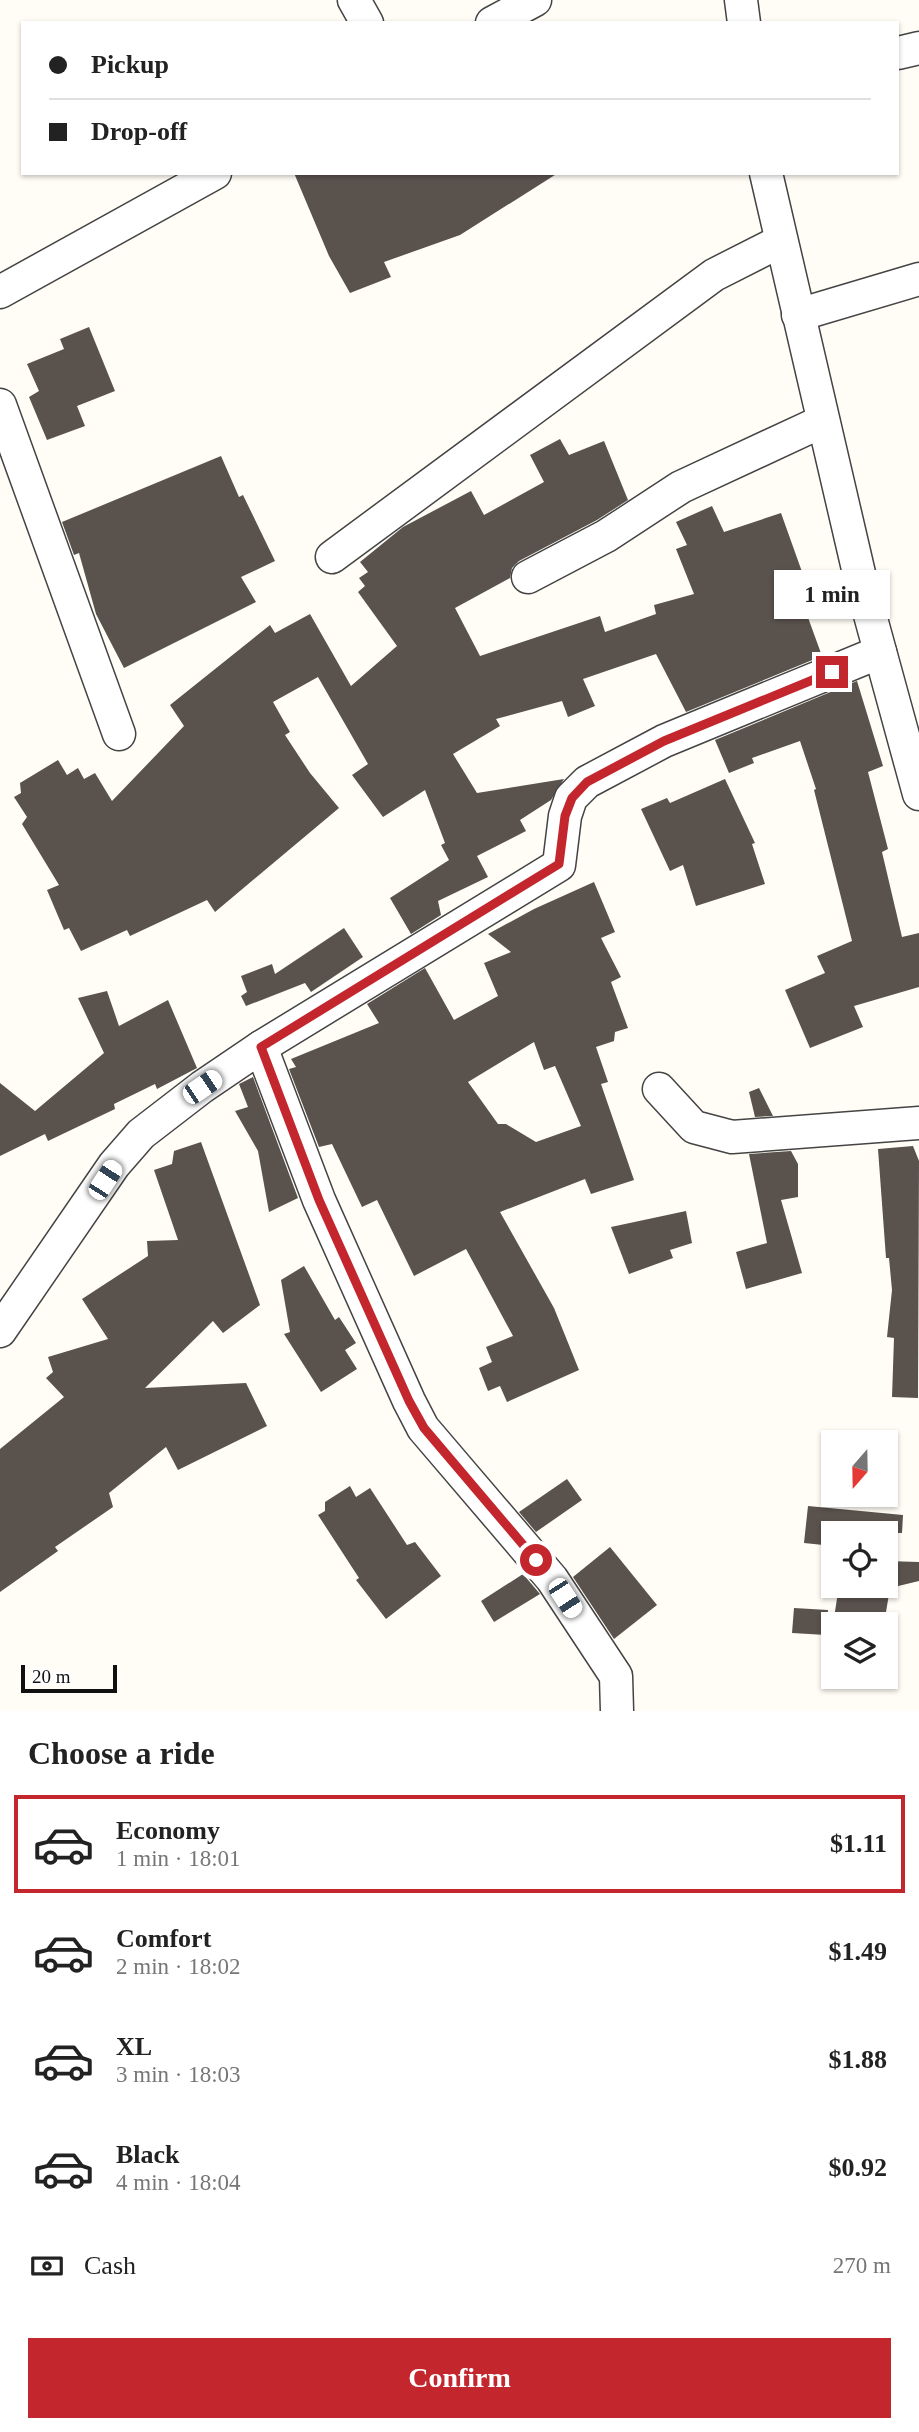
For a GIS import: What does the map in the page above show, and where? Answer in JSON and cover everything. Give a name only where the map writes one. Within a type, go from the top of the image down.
[{"type":"street","points":[[354,0],[366,21]]},
{"type":"street","points":[[496,21],[535,0]]},
{"type":"street","points":[[741,0],[744,21]]},
{"type":"street","points":[[899,52],[919,48]]},
{"type":"street","points":[[0,292],[211,175]]},
{"type":"street","points":[[766,175],[823,421],[880,652],[919,794]]},
{"type":"street","points":[[332,556],[714,275],[781,241]]},
{"type":"street","points":[[798,315],[919,279]]},
{"type":"street","points":[[0,405],[119,734]]},
{"type":"street","points":[[528,577],[606,537],[681,487],[823,421]]},
{"type":"street","points":[[0,1331],[114,1166],[141,1135],[202,1087],[261,1047],[559,864],[565,816],[572,798],[587,782],[664,741],[880,652]]},
{"type":"street","points":[[261,1047],[319,1200],[409,1401],[424,1428],[552,1579],[616,1676],[617,1711]]},
{"type":"street","points":[[659,1089],[694,1127],[732,1137],[919,1123]]},
{"type":"building","points":[[295,175],[555,175],[460,235],[384,262],[391,277],[350,293],[329,256]]},
{"type":"building","points":[[89,327],[115,391],[77,406],[85,426],[47,440],[29,397],[39,391],[27,364],[64,349],[60,339]]},
{"type":"building","points":[[560,439],[569,455],[604,441],[628,500],[597,520],[519,561],[512,568],[510,578],[455,608],[480,656],[600,616],[605,632],[656,614],[654,605],[694,594],[676,549],[687,545],[676,522],[712,506],[724,532],[781,513],[811,597],[802,601],[822,656],[686,712],[656,654],[583,679],[595,706],[568,717],[562,701],[496,719],[500,726],[453,754],[477,793],[564,779],[551,800],[520,820],[526,831],[477,856],[488,877],[438,901],[441,915],[411,934],[390,898],[449,860],[441,845],[445,843],[425,790],[383,817],[352,775],[368,764],[318,677],[273,702],[290,732],[285,735],[310,773],[339,808],[215,912],[207,900],[130,936],[127,930],[81,951],[69,928],[64,930],[47,890],[59,885],[22,824],[27,817],[14,797],[21,793],[20,783],[58,760],[67,775],[78,768],[84,779],[95,773],[112,801],[184,726],[170,705],[270,625],[275,633],[310,614],[351,686],[397,646],[358,592],[365,586],[359,578],[368,572],[360,562],[403,527],[471,491],[484,515],[544,482],[530,455]]},
{"type":"building","points":[[221,456],[239,497],[243,495],[275,561],[241,577],[256,602],[124,668],[96,614],[79,553],[74,555],[62,522]]},
{"type":"building","points":[[857,681],[883,766],[868,772],[888,849],[882,852],[902,937],[919,933],[919,987],[854,1006],[863,1027],[810,1048],[785,990],[825,973],[817,956],[852,941],[814,790],[816,789],[800,741],[752,758],[754,763],[729,773],[715,740]]},
{"type":"building","points":[[725,779],[755,843],[752,844],[765,884],[696,906],[683,865],[670,871],[641,809],[667,798],[670,803]]},
{"type":"building","points":[[594,882],[615,932],[601,938],[621,977],[611,982],[628,1028],[615,1032],[614,1041],[596,1047],[608,1082],[601,1084],[634,1180],[591,1194],[585,1179],[500,1212],[554,1308],[579,1370],[507,1402],[500,1386],[488,1391],[479,1368],[492,1362],[486,1347],[513,1336],[466,1249],[414,1276],[377,1200],[362,1207],[332,1144],[319,1147],[289,1069],[296,1067],[291,1059],[379,1023],[367,1004],[425,968],[454,1020],[498,996],[484,963],[511,952],[488,934],[534,909]],"holes":[[[534,1042],[544,1070],[555,1066],[581,1126],[536,1142],[506,1124],[498,1124],[468,1082]]]},
{"type":"building","points":[[344,928],[363,957],[311,992],[305,983],[246,1006],[241,996],[247,992],[241,976],[272,964],[275,974]]},
{"type":"building","points":[[107,991],[119,1026],[168,1000],[197,1068],[157,1089],[155,1084],[114,1104],[115,1109],[48,1141],[45,1134],[0,1156],[0,1083],[35,1111],[104,1053],[78,998]]},
{"type":"building","points":[[253,1077],[298,1198],[269,1212],[258,1151],[235,1111],[248,1107],[239,1084]]},
{"type":"building","points":[[759,1088],[773,1116],[755,1117],[749,1092]]},
{"type":"building","points":[[201,1142],[260,1305],[223,1333],[213,1321],[145,1388],[246,1383],[267,1426],[178,1470],[166,1447],[109,1493],[113,1507],[55,1547],[58,1551],[0,1592],[0,1449],[64,1397],[46,1378],[53,1372],[48,1357],[108,1339],[82,1299],[148,1256],[147,1241],[178,1240],[154,1170],[172,1164],[174,1151]]},
{"type":"building","points":[[913,1146],[919,1161],[918,1398],[892,1397],[894,1338],[887,1337],[892,1290],[889,1258],[886,1258],[878,1149]]},
{"type":"building","points":[[791,1151],[798,1164],[798,1197],[781,1200],[802,1273],[746,1289],[736,1252],[767,1243],[749,1154]]},
{"type":"building","points":[[686,1211],[692,1243],[670,1250],[673,1258],[629,1274],[611,1227]]},
{"type":"building","points":[[304,1266],[335,1320],[339,1317],[356,1343],[345,1350],[357,1369],[321,1392],[284,1334],[290,1332],[281,1280]]},
{"type":"building","points":[[567,1479],[582,1500],[536,1532],[519,1512]]},
{"type":"building","points":[[350,1486],[356,1497],[370,1488],[407,1545],[415,1542],[441,1576],[386,1619],[356,1580],[359,1578],[318,1515],[325,1511],[325,1502]]},
{"type":"building","points":[[808,1506],[903,1515],[902,1533],[898,1533],[898,1521],[821,1521],[821,1545],[804,1543]]},
{"type":"building","points":[[610,1547],[657,1605],[614,1639],[573,1577]]},
{"type":"building","points":[[898,1561],[919,1562],[919,1581],[898,1586]]},
{"type":"building","points":[[523,1574],[540,1594],[494,1622],[481,1601]]},
{"type":"building","points":[[837,1598],[888,1598],[886,1612],[835,1612]]},
{"type":"building","points":[[794,1608],[828,1610],[821,1612],[821,1635],[792,1633]]},
{"type":"route","points":[[536,1560],[424,1428],[409,1401],[319,1200],[261,1047],[559,864],[565,816],[572,798],[587,782],[664,741],[832,672]]}]
